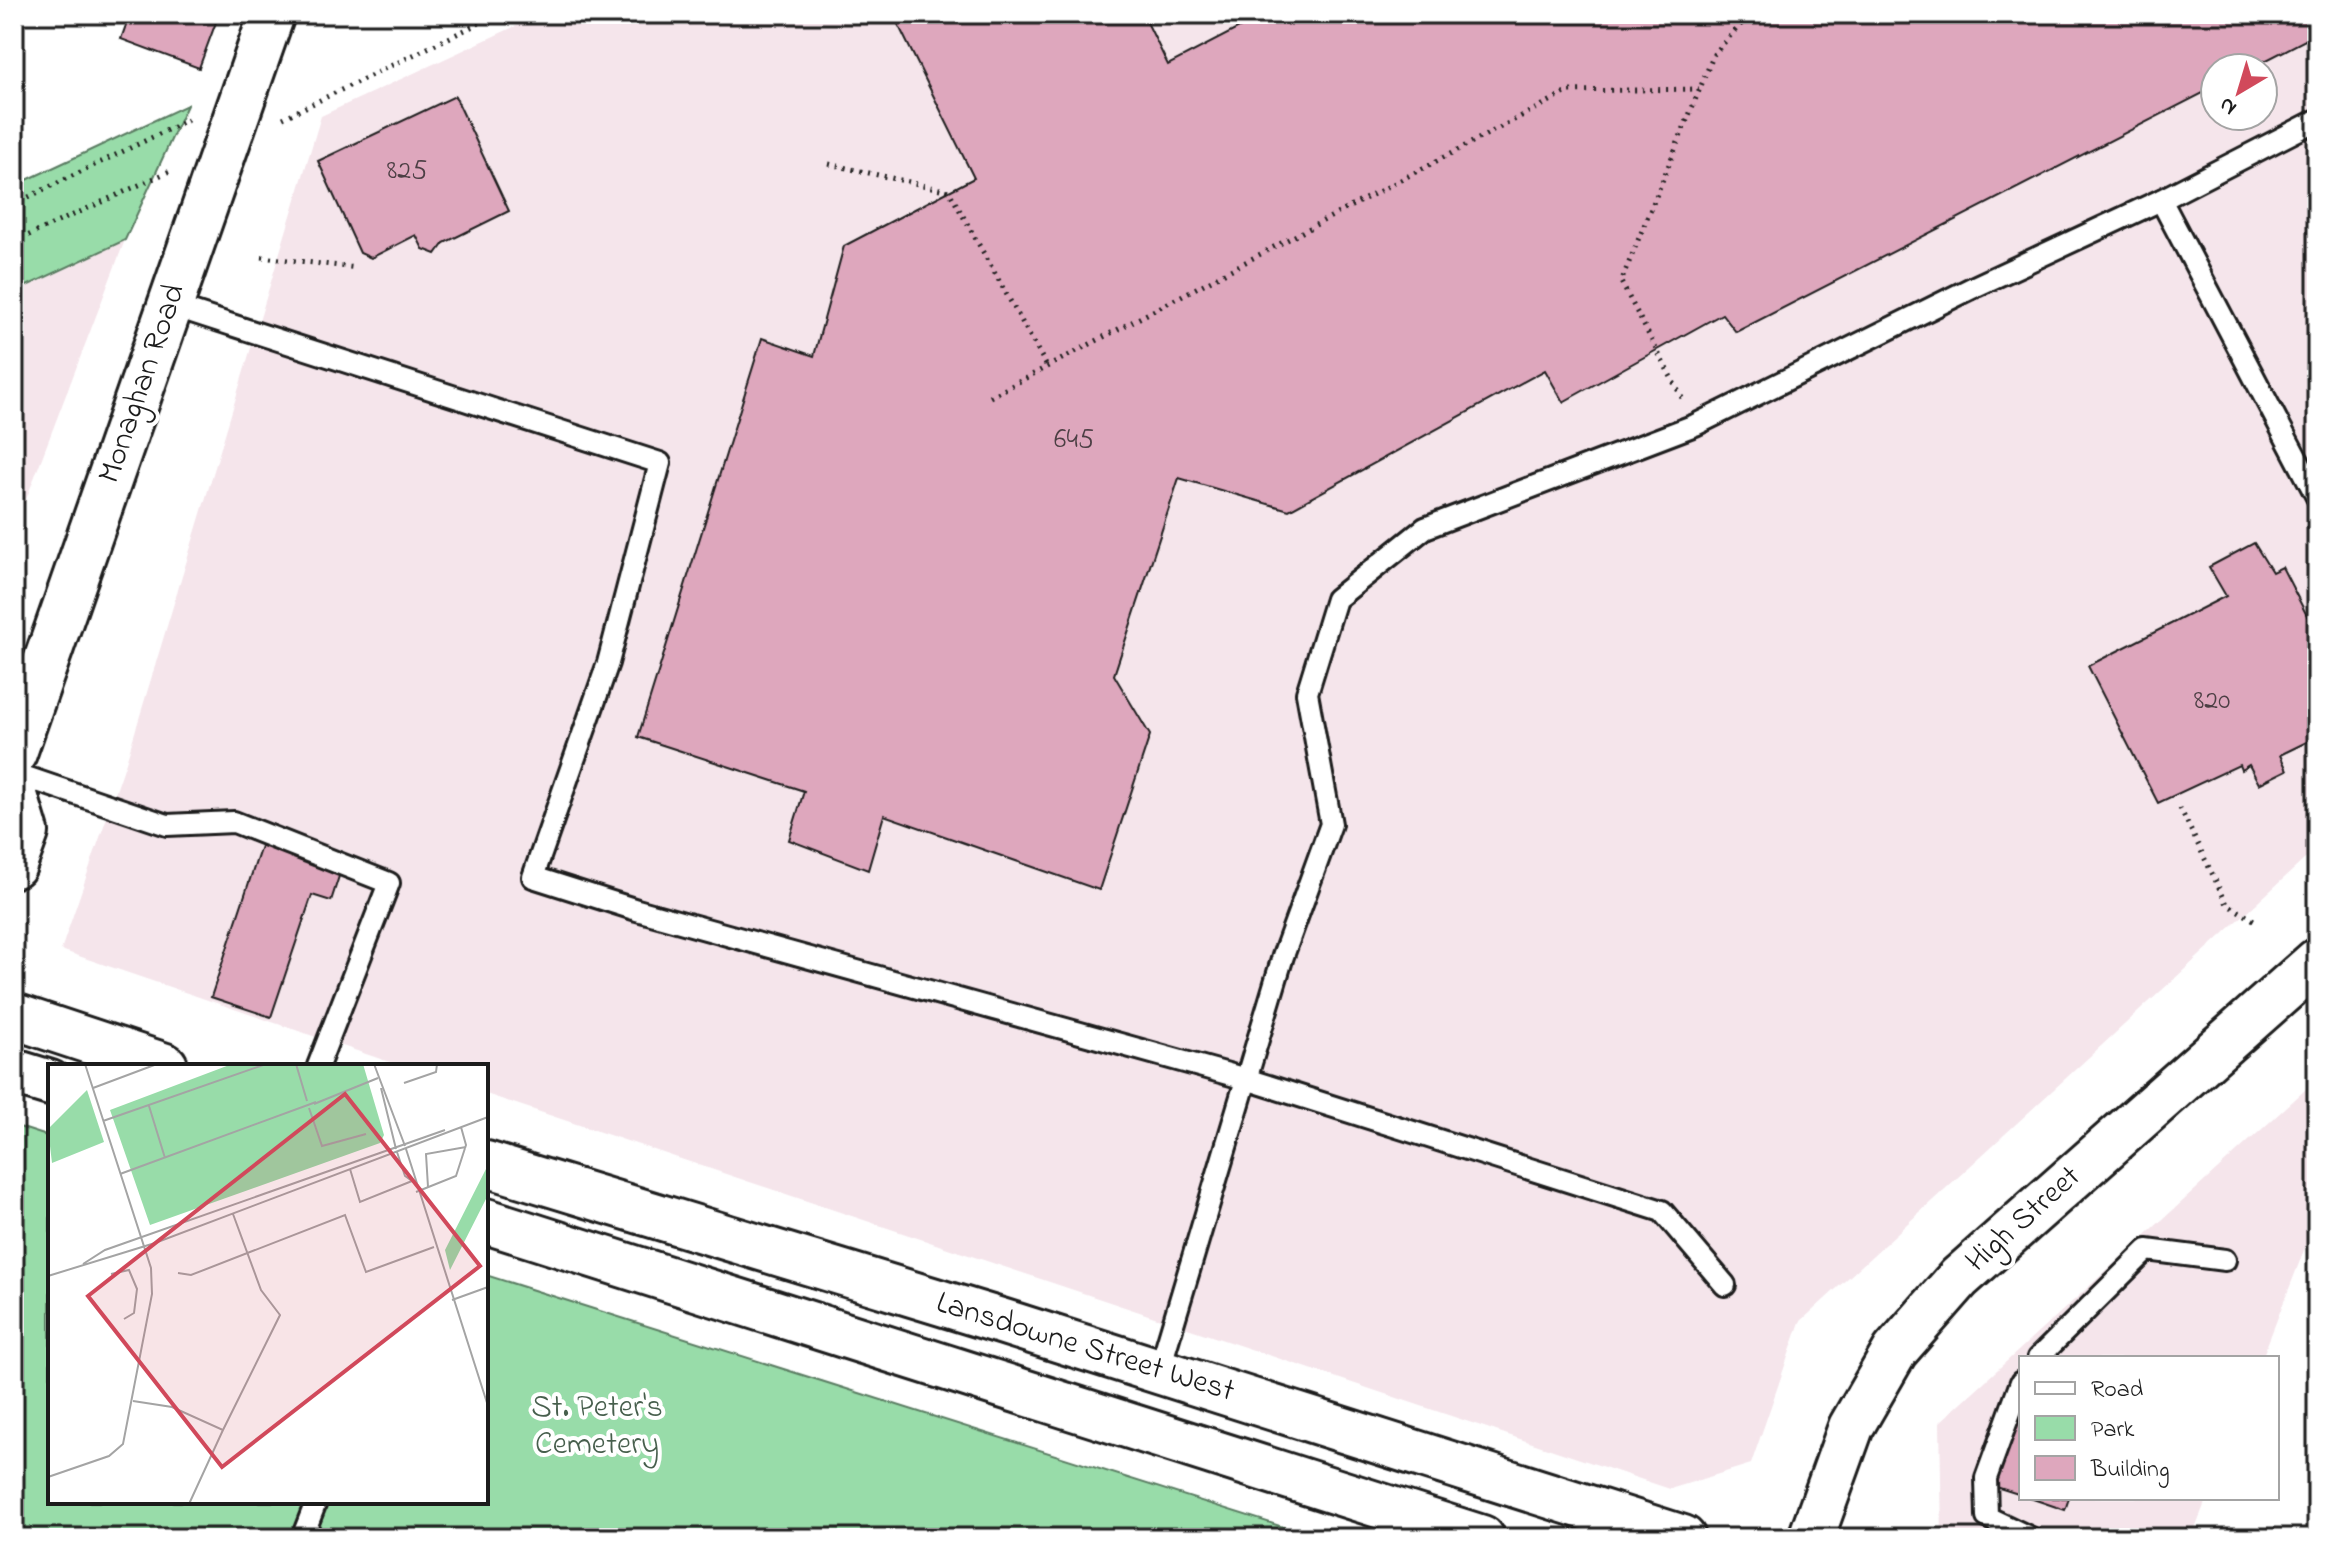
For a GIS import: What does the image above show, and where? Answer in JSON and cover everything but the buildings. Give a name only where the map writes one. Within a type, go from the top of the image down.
[{"type":"main road","name":"Monaghan Road","points":[[14,753],[24,691],[170,305],[272,14]]},
{"type":"main road","points":[[14,792],[26,832],[14,865]]},
{"type":"main road","name":"High Street","points":[[1811,1538],[1851,1427],[1895,1351],[1959,1278],[2317,961]]},
{"type":"main road","points":[[14,1016],[159,1064]]},
{"type":"main road","points":[[14,1072],[48,1082]]},
{"type":"main road","name":"Lansdowne Street West","points":[[488,1165],[1159,1371],[1683,1538]]},
{"type":"main road","name":"Lansdowne Street West","points":[[488,1222],[1482,1538]]},
{"type":"lane","points":[[1159,1371],[1283,956],[1331,824],[1307,693],[1336,599],[1425,528],[1695,425],[1988,280],[2161,200],[2317,120]]},
{"type":"lane","points":[[2161,200],[2317,497]]},
{"type":"lane","points":[[170,305],[660,463],[608,663],[533,877],[637,910],[1246,1079],[1662,1211],[1725,1285]]},
{"type":"lane","points":[[14,773],[167,825],[234,822],[389,883],[319,1064]]},
{"type":"lane","points":[[2040,1356],[2147,1250],[2225,1260]]},
{"type":"lane","points":[[2019,1387],[1986,1478],[1987,1517],[2031,1538]]},
{"type":"lane","points":[[302,1538],[315,1504]]},
{"type":"path","points":[[303,109],[498,14]]},
{"type":"path","points":[[1695,425],[1621,282],[1714,54],[1750,14]]},
{"type":"path","points":[[990,397],[1046,365],[1442,161],[1569,91],[1699,89]]},
{"type":"path","points":[[14,204],[189,119]]},
{"type":"path","points":[[829,164],[949,191],[1046,365]]},
{"type":"path","points":[[14,242],[168,172]]},
{"type":"path","points":[[262,257],[357,268]]},
{"type":"path","points":[[2180,808],[2227,904],[2257,922]]},
{"type":"shaded area","points":[[542,14],[2317,14],[2317,848],[1800,1322],[1751,1464],[1670,1489],[488,1095],[488,1064],[395,1064],[61,950],[126,762],[321,116]]},
{"type":"shaded area","points":[[125,240],[14,531],[14,292]]},
{"type":"shaded area","points":[[2317,1079],[2317,1217],[2263,1356],[2019,1356],[2019,1500],[2206,1500],[2191,1538],[1942,1538],[1940,1422]]},
{"type":"green space","points":[[187,105],[125,240],[14,292],[14,186]]},
{"type":"green space","name":"St. Peter's Cemetery","points":[[16,1126],[48,1136],[48,1504],[488,1504],[488,1276],[1318,1538],[14,1538]]}]
